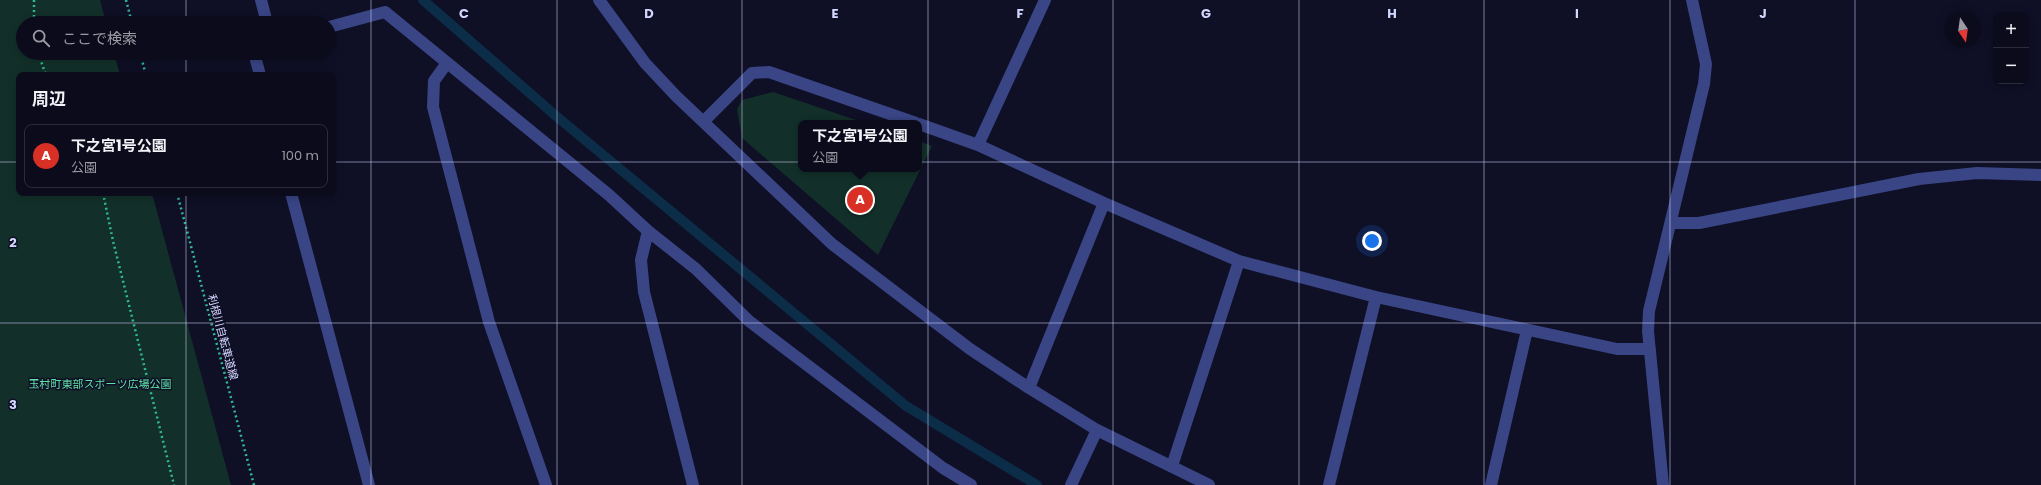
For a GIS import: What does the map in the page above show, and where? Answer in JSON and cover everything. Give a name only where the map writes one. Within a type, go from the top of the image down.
[{"type":"street","points":[[261,0],[265,16]]},
{"type":"street","points":[[599,0],[645,63],[676,96],[832,244],[970,349],[1029,388],[1097,430],[1209,485]]},
{"type":"street","points":[[978,145],[1045,0]]},
{"type":"street","points":[[1663,485],[1648,331],[1649,311],[1704,84],[1706,64],[1692,0]]},
{"type":"street","points":[[336,25],[385,12],[609,195],[648,231],[696,269],[749,322],[942,468],[971,485]]},
{"type":"street","points":[[256,60],[259,72]]},
{"type":"street","points":[[447,63],[434,81],[433,107],[489,322],[546,485]]},
{"type":"street","points":[[704,121],[752,73],[769,72],[907,120]]},
{"type":"street","points":[[922,125],[978,145],[1104,203],[1239,261],[1376,298],[1617,349],[1650,349]]},
{"type":"street","points":[[1670,223],[1700,223],[1920,179],[1977,173],[2041,175]]},
{"type":"street","points":[[292,196],[369,485]]},
{"type":"street","points":[[1029,388],[1104,203]]},
{"type":"street","points":[[648,231],[641,260],[644,292],[693,485]]},
{"type":"street","points":[[1172,466],[1239,261]]},
{"type":"street","points":[[1329,485],[1376,298]]},
{"type":"street","points":[[1491,485],[1527,330]]},
{"type":"street","points":[[1071,485],[1097,430]]},
{"type":"path","points":[[34,0],[34,16]]},
{"type":"path","points":[[126,0],[130,16]]},
{"type":"path","points":[[41,60],[45,72]]},
{"type":"path","points":[[142,60],[145,72]]},
{"type":"path","points":[[104,196],[113,241],[174,485]]},
{"type":"path","name":"利根川自転車道線","points":[[178,196],[254,485]]},
{"type":"green space","name":"玉村町東部スポーツ広場公園","points":[[0,0],[100,0],[104,16],[16,16],[16,60],[116,60],[119,72],[16,72],[16,196],[153,196],[231,485],[0,485]]},
{"type":"green space","points":[[773,92],[856,120],[798,120],[798,172],[919,172],[878,255],[742,138],[737,109],[742,100]]},
{"type":"green space","points":[[922,142],[932,146],[922,166]]},
{"type":"waterway","points":[[423,0],[556,116],[906,406],[1037,485]]},
{"type":"place","name":"下之宮1号公園","points":[[860,200]]}]
